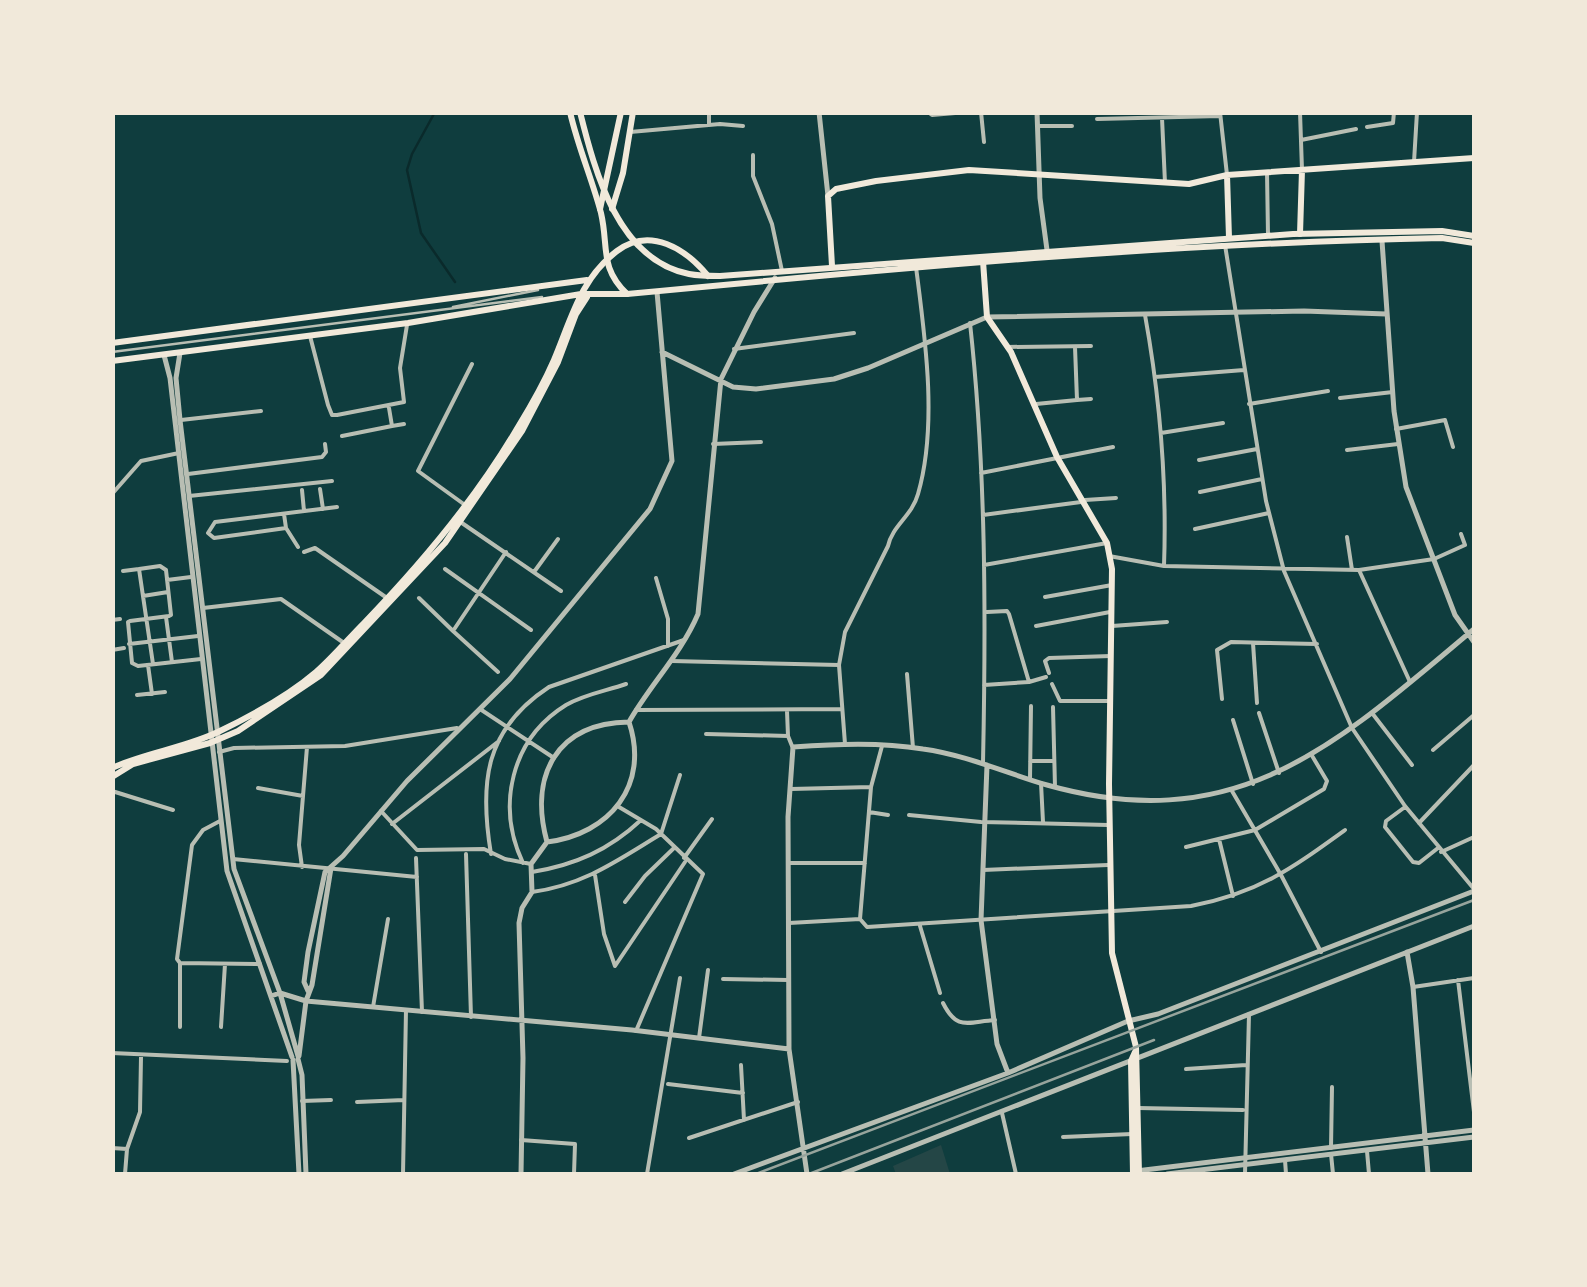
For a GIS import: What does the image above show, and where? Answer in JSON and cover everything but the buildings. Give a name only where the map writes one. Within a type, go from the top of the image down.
[{"type":"main road","points":[[570,112],[600,211],[606,262],[616,284],[628,294]]},
{"type":"main road","points":[[580,112],[603,194],[612,210],[637,242],[670,268],[690,274],[708,276],[1047,250],[1442,231],[1474,239]]},
{"type":"main road","points":[[600,211],[622,112]]},
{"type":"main road","points":[[612,210],[632,112]]},
{"type":"main road","points":[[832,266],[828,196],[836,189],[944,172],[991,170],[1189,184],[1226,175],[1474,158]]},
{"type":"main road","points":[[1300,234],[1302,170]]},
{"type":"main road","points":[[1226,175],[1227,241]]},
{"type":"main road","points":[[112,361],[408,324],[565,297],[1268,236],[1382,236]]},
{"type":"main road","points":[[112,343],[587,280],[620,249],[637,242],[668,243],[694,258],[708,276]]},
{"type":"main road","points":[[982,261],[986,316],[1008,347],[1057,457],[1110,556],[1114,968],[1134,1057],[1138,1108],[1136,1173]]},
{"type":"main road","points":[[112,776],[133,764],[252,722],[321,675],[431,558],[522,431],[558,362],[587,280]]},
{"type":"main road","points":[[112,768],[131,759],[214,738],[318,671],[441,539],[518,428],[554,360],[571,312],[584,296]]},
{"type":"main road","points":[[1134,1057],[1132,1134],[1136,1173]]},
{"type":"street","points":[[709,112],[709,125]]},
{"type":"street","points":[[819,112],[828,196]]},
{"type":"street","points":[[928,112],[967,112]]},
{"type":"street","points":[[981,112],[984,142]]},
{"type":"street","points":[[1037,112],[1038,175],[1047,250]]},
{"type":"street","points":[[1300,112],[1302,170]]},
{"type":"street","points":[[1366,127],[1392,123],[1394,112]]},
{"type":"street","points":[[1414,162],[1417,112]]},
{"type":"street","points":[[1097,119],[1220,114],[1226,175]]},
{"type":"street","points":[[1162,117],[1164,183]]},
{"type":"street","points":[[630,132],[743,126]]},
{"type":"street","points":[[1038,126],[1072,126]]},
{"type":"street","points":[[1301,140],[1356,130]]},
{"type":"street","points":[[753,156],[753,176],[772,224],[782,271]]},
{"type":"street","points":[[1267,172],[1268,236]]},
{"type":"street","points":[[1382,236],[1392,392],[1406,487],[1456,614],[1474,642]]},
{"type":"street","points":[[734,1174],[1008,1073],[1128,1022],[1158,1014],[1474,891],[1405,806],[1352,728],[1284,570],[1262,479],[1234,313],[1227,241]]},
{"type":"street","points":[[845,744],[839,665],[845,632],[888,546],[891,532],[910,515],[926,451],[926,342],[916,266]]},
{"type":"street","points":[[528,866],[547,842],[570,839],[619,807],[629,788],[635,760],[630,722],[698,614],[721,379],[776,278]]},
{"type":"street","points":[[298,1174],[294,1058],[325,872],[510,679],[650,508],[672,461],[656,292]]},
{"type":"street","points":[[662,352],[733,387],[756,390],[804,385],[868,368],[986,316],[1386,314]]},
{"type":"street","points":[[1144,316],[1161,433],[1164,566]]},
{"type":"street","points":[[970,323],[982,473],[985,612],[985,822],[980,920],[998,1044],[1008,1073]]},
{"type":"street","points":[[310,336],[332,415],[405,400],[400,368],[408,324]]},
{"type":"street","points":[[734,350],[854,333]]},
{"type":"street","points":[[1008,347],[1091,346]]},
{"type":"street","points":[[1075,347],[1077,400]]},
{"type":"street","points":[[180,353],[176,378],[181,453],[201,608],[226,871],[294,1058]]},
{"type":"street","points":[[164,355],[181,453],[200,659],[219,752],[233,859],[280,993],[302,1101],[306,1174]]},
{"type":"street","points":[[464,505],[418,471],[472,364]]},
{"type":"street","points":[[1155,376],[1244,370]]},
{"type":"street","points":[[1250,404],[1328,391]]},
{"type":"street","points":[[1340,398],[1392,392]]},
{"type":"street","points":[[1032,404],[1091,399]]},
{"type":"street","points":[[389,406],[392,426]]},
{"type":"street","points":[[180,420],[261,411]]},
{"type":"street","points":[[1396,429],[1445,420],[1453,447]]},
{"type":"street","points":[[342,436],[404,424]]},
{"type":"street","points":[[1161,433],[1223,424]]},
{"type":"street","points":[[714,444],[761,442]]},
{"type":"street","points":[[186,474],[322,457],[325,444]]},
{"type":"street","points":[[1347,450],[1398,444]]},
{"type":"street","points":[[982,473],[1113,447]]},
{"type":"street","points":[[1199,460],[1257,449]]},
{"type":"street","points":[[112,494],[141,461],[181,453]]},
{"type":"street","points":[[1200,492],[1262,479]]},
{"type":"street","points":[[188,496],[332,481]]},
{"type":"street","points":[[320,488],[323,509]]},
{"type":"street","points":[[302,490],[304,512]]},
{"type":"street","points":[[983,516],[1116,498]]},
{"type":"street","points":[[208,533],[215,522],[337,506]]},
{"type":"street","points":[[1195,529],[1269,513]]},
{"type":"street","points":[[284,514],[286,528],[298,547]]},
{"type":"street","points":[[460,522],[561,591]]},
{"type":"street","points":[[193,535],[208,533],[214,538],[286,528]]},
{"type":"street","points":[[1110,556],[1164,566],[1355,570],[1434,559],[1465,545],[1461,534]]},
{"type":"street","points":[[1347,537],[1355,570],[1410,682]]},
{"type":"street","points":[[534,572],[558,539]]},
{"type":"street","points":[[984,566],[1106,543]]},
{"type":"street","points":[[304,552],[315,548],[388,598]]},
{"type":"street","points":[[453,632],[506,552]]},
{"type":"street","points":[[123,571],[163,566],[172,614],[126,624],[133,665],[200,659]]},
{"type":"street","points":[[445,568],[532,630]]},
{"type":"street","points":[[139,570],[150,642],[152,694]]},
{"type":"street","points":[[167,580],[192,577]]},
{"type":"street","points":[[656,578],[668,619],[668,646]]},
{"type":"street","points":[[1045,597],[1112,585]]},
{"type":"street","points":[[144,596],[169,592]]},
{"type":"street","points":[[418,598],[498,672]]},
{"type":"street","points":[[201,608],[282,599],[344,643]]},
{"type":"street","points":[[985,612],[1009,614],[1029,682]]},
{"type":"street","points":[[1036,626],[1112,612]]},
{"type":"street","points":[[166,617],[172,662]]},
{"type":"street","points":[[1112,626],[1167,622]]},
{"type":"street","points":[[793,748],[845,744],[913,748],[1110,800],[1191,798],[1232,791],[1279,773],[1352,728],[1474,628]]},
{"type":"street","points":[[112,650],[198,636]]},
{"type":"street","points":[[491,854],[484,802],[488,769],[503,727],[549,687],[684,640]]},
{"type":"street","points":[[1222,699],[1217,650],[1231,642],[1317,644]]},
{"type":"street","points":[[1253,642],[1257,703]]},
{"type":"street","points":[[984,685],[1029,682],[1048,675],[1048,658],[1111,656]]},
{"type":"street","points":[[672,660],[839,665]]},
{"type":"street","points":[[906,674],[913,748]]},
{"type":"street","points":[[521,1174],[519,923],[522,908],[532,892],[528,866],[508,820],[510,786],[528,741],[548,718],[565,706],[626,684]]},
{"type":"street","points":[[1052,684],[1060,701],[1110,700]]},
{"type":"street","points":[[137,695],[166,692]]},
{"type":"street","points":[[1030,779],[1031,706]]},
{"type":"street","points":[[1053,707],[1055,787]]},
{"type":"street","points":[[480,709],[554,758]]},
{"type":"street","points":[[636,710],[843,710]]},
{"type":"street","points":[[787,712],[793,748],[788,863],[788,1049],[807,1174]]},
{"type":"street","points":[[1372,712],[1412,765]]},
{"type":"street","points":[[1259,713],[1279,773]]},
{"type":"street","points":[[1433,750],[1474,714]]},
{"type":"street","points":[[1233,720],[1253,784]]},
{"type":"street","points":[[547,842],[540,794],[554,758],[576,736],[596,725],[630,722]]},
{"type":"street","points":[[219,752],[234,748],[345,746],[462,728]]},
{"type":"street","points":[[706,734],[788,736]]},
{"type":"street","points":[[392,824],[499,741]]},
{"type":"street","points":[[860,920],[871,787],[882,746]]},
{"type":"street","points":[[302,868],[299,845],[307,747]]},
{"type":"street","points":[[1186,846],[1254,830],[1327,785],[1311,754]]},
{"type":"street","points":[[1030,761],[1054,762]]},
{"type":"street","points":[[1419,823],[1474,766]]},
{"type":"street","points":[[532,892],[596,875],[661,834],[680,775]]},
{"type":"street","points":[[1041,783],[1043,822]]},
{"type":"street","points":[[790,790],[871,787]]},
{"type":"street","points":[[258,788],[303,796]]},
{"type":"street","points":[[112,790],[173,810]]},
{"type":"street","points":[[1232,791],[1320,952]]},
{"type":"street","points":[[1405,806],[1385,824],[1413,862],[1419,863],[1474,837]]},
{"type":"street","points":[[619,807],[661,834],[703,874],[636,1031]]},
{"type":"street","points":[[381,810],[417,850],[484,849],[528,866],[562,867],[587,858],[642,820]]},
{"type":"street","points":[[869,812],[888,815]]},
{"type":"street","points":[[909,815],[985,822],[1110,825]]},
{"type":"street","points":[[596,875],[604,934],[616,966],[712,820]]},
{"type":"street","points":[[180,1027],[177,960],[192,845],[203,830],[220,821]]},
{"type":"street","points":[[788,923],[860,920],[867,926],[920,925],[1191,906],[1233,896],[1281,876],[1345,830]]},
{"type":"street","points":[[1219,839],[1233,896]]},
{"type":"street","points":[[624,902],[674,848]]},
{"type":"street","points":[[466,854],[471,1017]]},
{"type":"street","points":[[416,858],[422,1012]]},
{"type":"street","points":[[233,859],[418,877]]},
{"type":"street","points":[[788,863],[865,863]]},
{"type":"street","points":[[983,870],[1111,865]]},
{"type":"street","points":[[372,1007],[388,919]]},
{"type":"street","points":[[920,925],[940,993]]},
{"type":"street","points":[[842,1174],[1474,926]]},
{"type":"street","points":[[1407,952],[1428,1174]]},
{"type":"street","points":[[180,962],[260,964]]},
{"type":"street","points":[[221,1027],[226,964]]},
{"type":"street","points":[[698,1038],[708,970]]},
{"type":"street","points":[[647,1174],[680,978]]},
{"type":"street","points":[[1413,986],[1474,978]]},
{"type":"street","points":[[723,979],[788,980]]},
{"type":"street","points":[[1458,980],[1474,1112]]},
{"type":"street","points":[[272,996],[280,993],[306,1001],[672,1034],[788,1049]]},
{"type":"street","points":[[943,1003],[951,1020],[995,1020]]},
{"type":"street","points":[[403,1174],[406,1010]]},
{"type":"street","points":[[1245,1174],[1249,1014]]},
{"type":"street","points":[[112,1053],[294,1058]]},
{"type":"street","points":[[125,1174],[140,1112],[141,1055]]},
{"type":"street","points":[[741,1065],[744,1120]]},
{"type":"street","points":[[1186,1069],[1246,1065]]},
{"type":"street","points":[[668,1084],[742,1093]]},
{"type":"street","points":[[1332,1087],[1333,1174]]},
{"type":"street","points":[[302,1101],[331,1100]]},
{"type":"street","points":[[357,1102],[404,1100]]},
{"type":"street","points":[[689,1138],[798,1102]]},
{"type":"street","points":[[1138,1108],[1244,1110]]},
{"type":"street","points":[[1002,1113],[1016,1174]]},
{"type":"street","points":[[1064,1137],[1132,1134]]},
{"type":"street","points":[[1136,1173],[1474,1134]]},
{"type":"street","points":[[521,1140],[575,1144],[574,1174]]},
{"type":"street","points":[[1167,1174],[1331,1151],[1367,1151],[1425,1140]]},
{"type":"street","points":[[112,1148],[128,1149]]},
{"type":"street","points":[[1367,1151],[1369,1174]]},
{"type":"street","points":[[1284,1160],[1286,1174]]},
{"type":"lane","points":[[447,308],[557,285]]},
{"type":"lane","points":[[112,352],[447,308],[565,297]]},
{"type":"shaded area","points":[[941,1145],[950,1174],[896,1174],[893,1166]]},
{"type":"waterway","points":[[435,112],[407,170],[421,233],[455,282]]},
{"type":"railway","points":[[756,1174],[1474,900]]},
{"type":"railway","points":[[809,1174],[1154,1040]]}]
